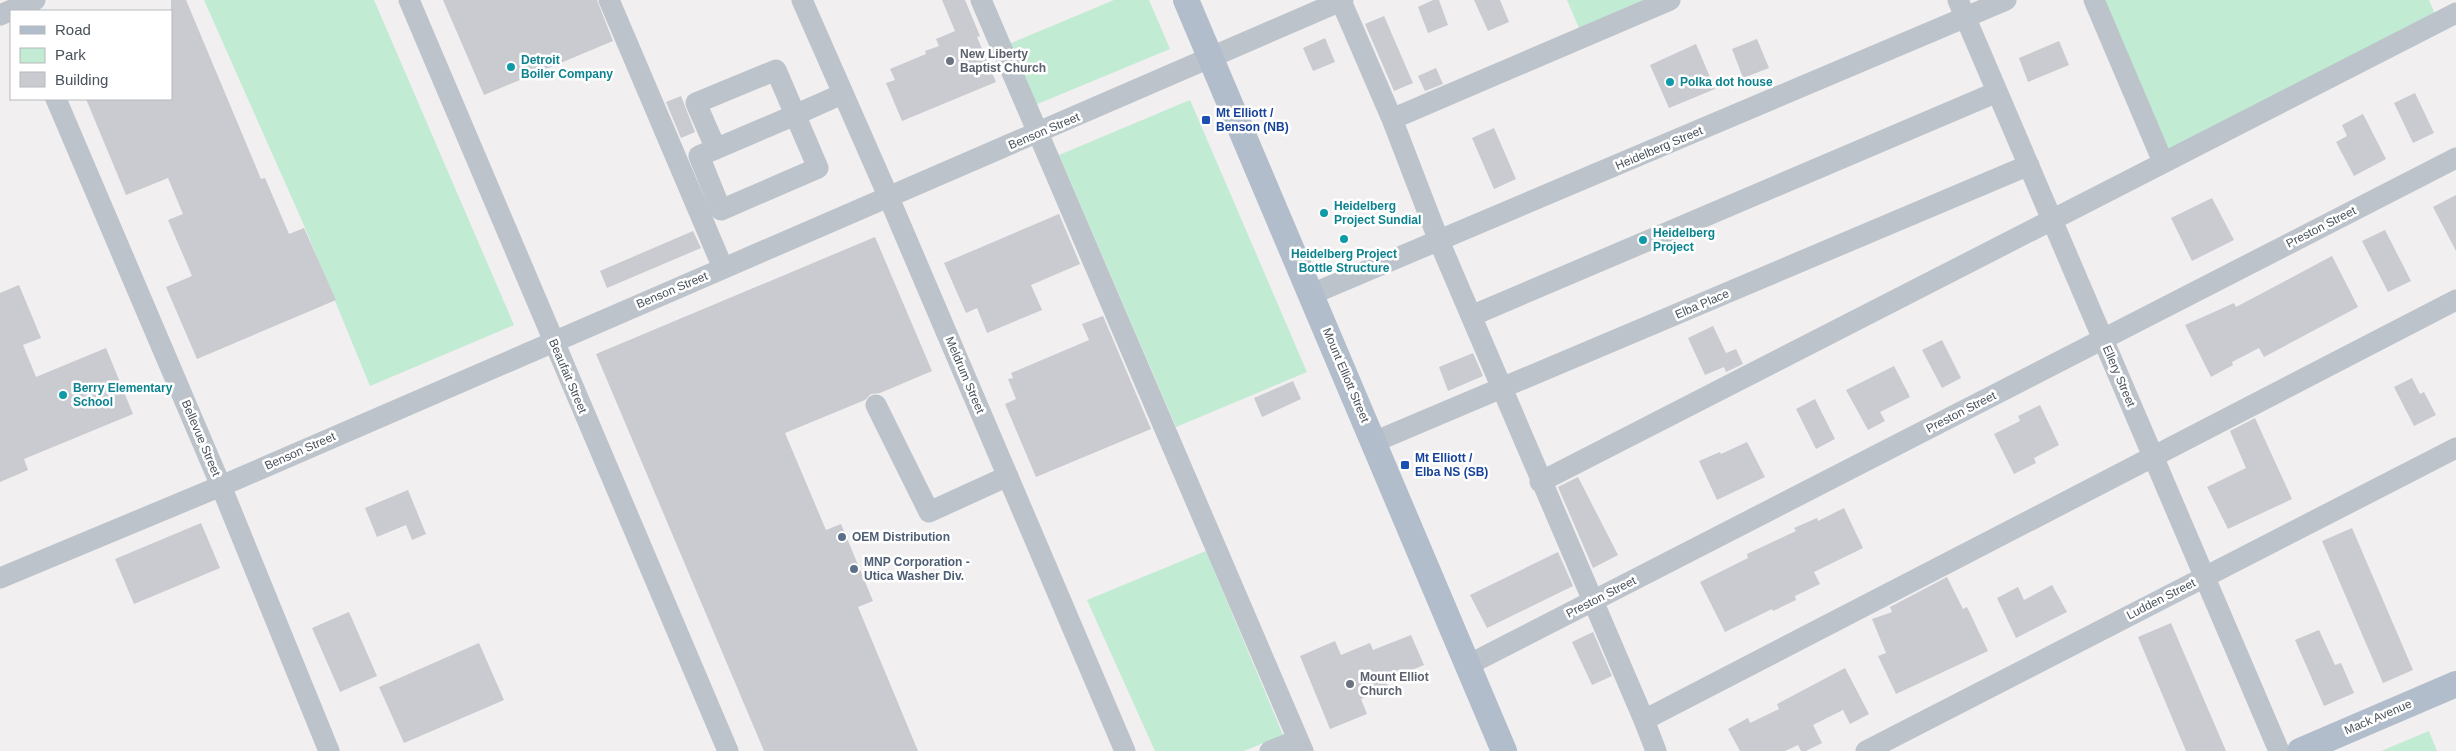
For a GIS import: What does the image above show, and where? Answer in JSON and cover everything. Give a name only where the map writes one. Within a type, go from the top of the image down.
[{"type":"main road","name":"Mount Elliott Street","points":[[1186,0],[1312,294],[1466,666],[1504,751]]},
{"type":"main road","name":"Mack Avenue","points":[[2300,751],[2456,684]]},
{"type":"street","name":"Beaufait Street","points":[[409,0],[728,751]]},
{"type":"street","points":[[609,0],[723,268]]},
{"type":"street","name":"Meldrum Street","points":[[802,0],[889,198],[1125,751]]},
{"type":"street","points":[[981,0],[1300,745],[1270,751]]},
{"type":"street","points":[[1392,119],[1670,0]]},
{"type":"street","name":"Heidelberg Street","points":[[1312,294],[1439,241],[1962,9],[2006,0]]},
{"type":"street","points":[[2094,0],[2163,162]]},
{"type":"street","name":"Benson Street","points":[[0,578],[221,486],[553,341],[1038,134],[1335,2]]},
{"type":"street","points":[[1335,2],[1392,119],[1439,241],[1540,482],[1594,600],[1656,751]]},
{"type":"street","name":"Ellery Street","points":[[1962,9],[2279,751]]},
{"type":"street","points":[[1540,482],[2051,218],[2456,13]]},
{"type":"street","points":[[716,149],[696,103],[776,70],[795,115],[818,168],[721,210],[699,156],[716,149],[795,115],[842,94]]},
{"type":"street","points":[[1471,316],[1998,92]]},
{"type":"street","name":"Bellevue Street","points":[[56,100],[221,486],[329,751]]},
{"type":"street","name":"Preston Street","points":[[1466,666],[2456,158]]},
{"type":"street","name":"Elba Place","points":[[1374,442],[2029,165]]},
{"type":"street","points":[[1644,720],[2456,300]]},
{"type":"street","points":[[876,405],[929,512],[1008,476]]},
{"type":"street","name":"Ludden Street","points":[[1866,751],[2456,448]]},
{"type":"green space","points":[[204,0],[374,0],[514,325],[370,386],[303,223]]},
{"type":"green space","points":[[1114,0],[1149,0],[1170,49],[1035,105],[1009,44]]},
{"type":"green space","points":[[1567,0],[1645,0],[1579,28]]},
{"type":"green space","points":[[2105,0],[2429,0],[2435,14],[2168,150]]},
{"type":"green space","points":[[1190,100],[1307,372],[1176,427],[1059,155]]},
{"type":"green space","points":[[1206,551],[1283,735],[1244,751],[1155,751],[1087,600]]},
{"type":"green space","points":[[2429,731],[2437,751],[2381,751]]},
{"type":"building","points":[[171,0],[186,0],[261,179],[265,178],[289,234],[304,228],[336,300],[197,359],[166,287],[192,276],[168,220],[183,214],[168,178],[126,195],[86,100],[172,100]]},
{"type":"building","name":"Detroit Boiler Company","points":[[443,0],[597,0],[613,41],[484,95]]},
{"type":"building","name":"New Liberty Baptist Church","points":[[942,0],[965,0],[980,36],[977,37],[996,82],[902,121],[886,83],[895,80],[890,69],[926,54],[925,51],[939,46],[936,39],[955,31]]},
{"type":"building","points":[[1433,0],[1439,0],[1448,25],[1428,33],[1418,7]]},
{"type":"building","points":[[1474,0],[1500,0],[1509,22],[1488,31]]},
{"type":"building","points":[[1384,16],[1413,83],[1394,91],[1365,24]]},
{"type":"building","points":[[1325,38],[1335,62],[1313,71],[1303,48]]},
{"type":"building","points":[[1757,39],[1769,68],[1743,78],[1732,49]]},
{"type":"building","points":[[2059,41],[2069,65],[2028,82],[2019,58]]},
{"type":"building","points":[[1696,44],[1715,89],[1669,108],[1650,65]]},
{"type":"building","points":[[1436,68],[1443,84],[1425,91],[1418,76]]},
{"type":"building","points":[[2415,93],[2434,133],[2413,143],[2394,103]]},
{"type":"building","points":[[681,96],[695,132],[681,138],[666,102]]},
{"type":"building","points":[[2363,114],[2386,159],[2354,176],[2336,142],[2347,136],[2342,125]]},
{"type":"building","points":[[1494,128],[1516,179],[1494,189],[1472,138]]},
{"type":"building","points":[[2456,195],[2456,251],[2433,207]]},
{"type":"building","points":[[2212,198],[2234,240],[2192,261],[2171,218]]},
{"type":"building","points":[[1059,214],[1080,264],[1031,285],[1042,310],[987,333],[977,308],[966,313],[944,263]]},
{"type":"building","points":[[2385,230],[2411,281],[2388,292],[2362,241]]},
{"type":"building","points":[[693,231],[701,248],[607,288],[600,271]]},
{"type":"building","points":[[875,237],[932,371],[880,393],[871,394],[865,400],[785,433],[826,530],[841,524],[873,601],[858,607],[918,751],[764,751],[596,354]]},
{"type":"building","points":[[2332,256],[2358,307],[2264,357],[2259,348],[2232,362],[2233,365],[2211,377],[2185,325],[2234,303],[2236,307]]},
{"type":"building","name":"Berry Elementary School","points":[[19,285],[41,338],[23,345],[36,377],[106,348],[133,414],[24,459],[28,470],[0,482],[0,293]]},
{"type":"building","points":[[1103,316],[1151,429],[1036,477],[1005,404],[1016,399],[1008,379],[1013,378],[1011,373],[1089,340],[1082,324]]},
{"type":"building","points":[[1713,326],[1726,353],[1736,349],[1743,364],[1726,372],[1724,367],[1705,375],[1688,338]]},
{"type":"building","points":[[1942,340],[1961,378],[1942,388],[1922,350]]},
{"type":"building","points":[[1473,353],[1483,376],[1448,391],[1439,367]]},
{"type":"building","points":[[1894,366],[1910,397],[1880,412],[1885,421],[1868,430],[1846,390]]},
{"type":"building","points":[[2412,378],[2420,394],[2424,392],[2436,415],[2414,426],[2394,387]]},
{"type":"building","points":[[1293,381],[1301,399],[1262,417],[1254,398]]},
{"type":"building","points":[[1815,399],[1835,439],[1816,449],[1796,409]]},
{"type":"building","points":[[2040,405],[2059,445],[2034,458],[2036,463],[2014,474],[1994,434],[2020,421],[2018,416]]},
{"type":"building","points":[[2255,418],[2292,499],[2228,529],[2207,487],[2246,468],[2230,431]]},
{"type":"building","points":[[1747,442],[1765,477],[1717,500],[1699,461],[1720,452],[1721,454]]},
{"type":"building","points":[[1578,477],[1618,555],[1593,568],[1558,487]]},
{"type":"building","points":[[408,490],[426,534],[412,540],[406,525],[377,537],[365,508]]},
{"type":"building","points":[[1844,508],[1863,548],[1814,572],[1820,584],[1795,596],[1796,600],[1773,611],[1772,609],[1725,632],[1700,582],[1748,558],[1747,554],[1796,531],[1794,528],[1817,518],[1818,521]]},
{"type":"building","points":[[201,523],[220,568],[134,604],[115,559]]},
{"type":"building","points":[[2352,528],[2413,670],[2383,683],[2322,541]]},
{"type":"building","points":[[1558,552],[1573,586],[1487,628],[1470,595]]},
{"type":"building","points":[[1947,577],[1963,609],[1967,607],[1988,651],[1896,694],[1878,656],[1886,653],[1872,619],[1892,612],[1890,607]]},
{"type":"building","points":[[2052,585],[2067,612],[2016,638],[1997,598],[2018,587],[2024,600]]},
{"type":"building","points":[[349,612],[377,676],[340,692],[312,628]]},
{"type":"building","points":[[2171,623],[2226,751],[2186,751],[2138,637]]},
{"type":"building","points":[[2319,630],[2335,665],[2341,663],[2354,693],[2324,706],[2295,640]]},
{"type":"building","points":[[1593,632],[1612,676],[1592,685],[1572,642]]},
{"type":"building","name":"Mount Elliot Church","points":[[1411,635],[1424,665],[1386,681],[1389,688],[1361,699],[1367,714],[1330,729],[1300,656],[1335,641],[1341,655],[1370,643],[1373,650]]},
{"type":"building","points":[[479,643],[504,700],[404,743],[379,687]]},
{"type":"building","points":[[1845,668],[1869,714],[1850,724],[1843,710],[1813,725],[1822,743],[1806,751],[1801,751],[1798,745],[1785,751],[1740,751],[1728,729],[1748,718],[1750,723],[1779,709],[1777,704]]},
{"type":"place","name":"New Liberty Baptist Church","points":[[950,61]]},
{"type":"place","name":"Detroit Boiler Company","points":[[511,67]]},
{"type":"place","name":"Polka dot house","points":[[1670,82]]},
{"type":"place","name":"Mt Elliott / Benson (NB)","points":[[1206,120]]},
{"type":"place","name":"Heidelberg Project Sundial","points":[[1324,213]]},
{"type":"place","name":"Heidelberg Project Bottle Structure","points":[[1344,239]]},
{"type":"place","name":"Heidelberg Project","points":[[1643,240]]},
{"type":"place","name":"Berry Elementary School","points":[[63,395]]},
{"type":"place","name":"Mt Elliott / Elba NS (SB)","points":[[1405,465]]},
{"type":"place","name":"OEM Distribution","points":[[842,537]]},
{"type":"place","name":"MNP Corporation - Utica Washer Div.","points":[[854,569]]},
{"type":"place","name":"Mount Elliot Church","points":[[1350,684]]}]
